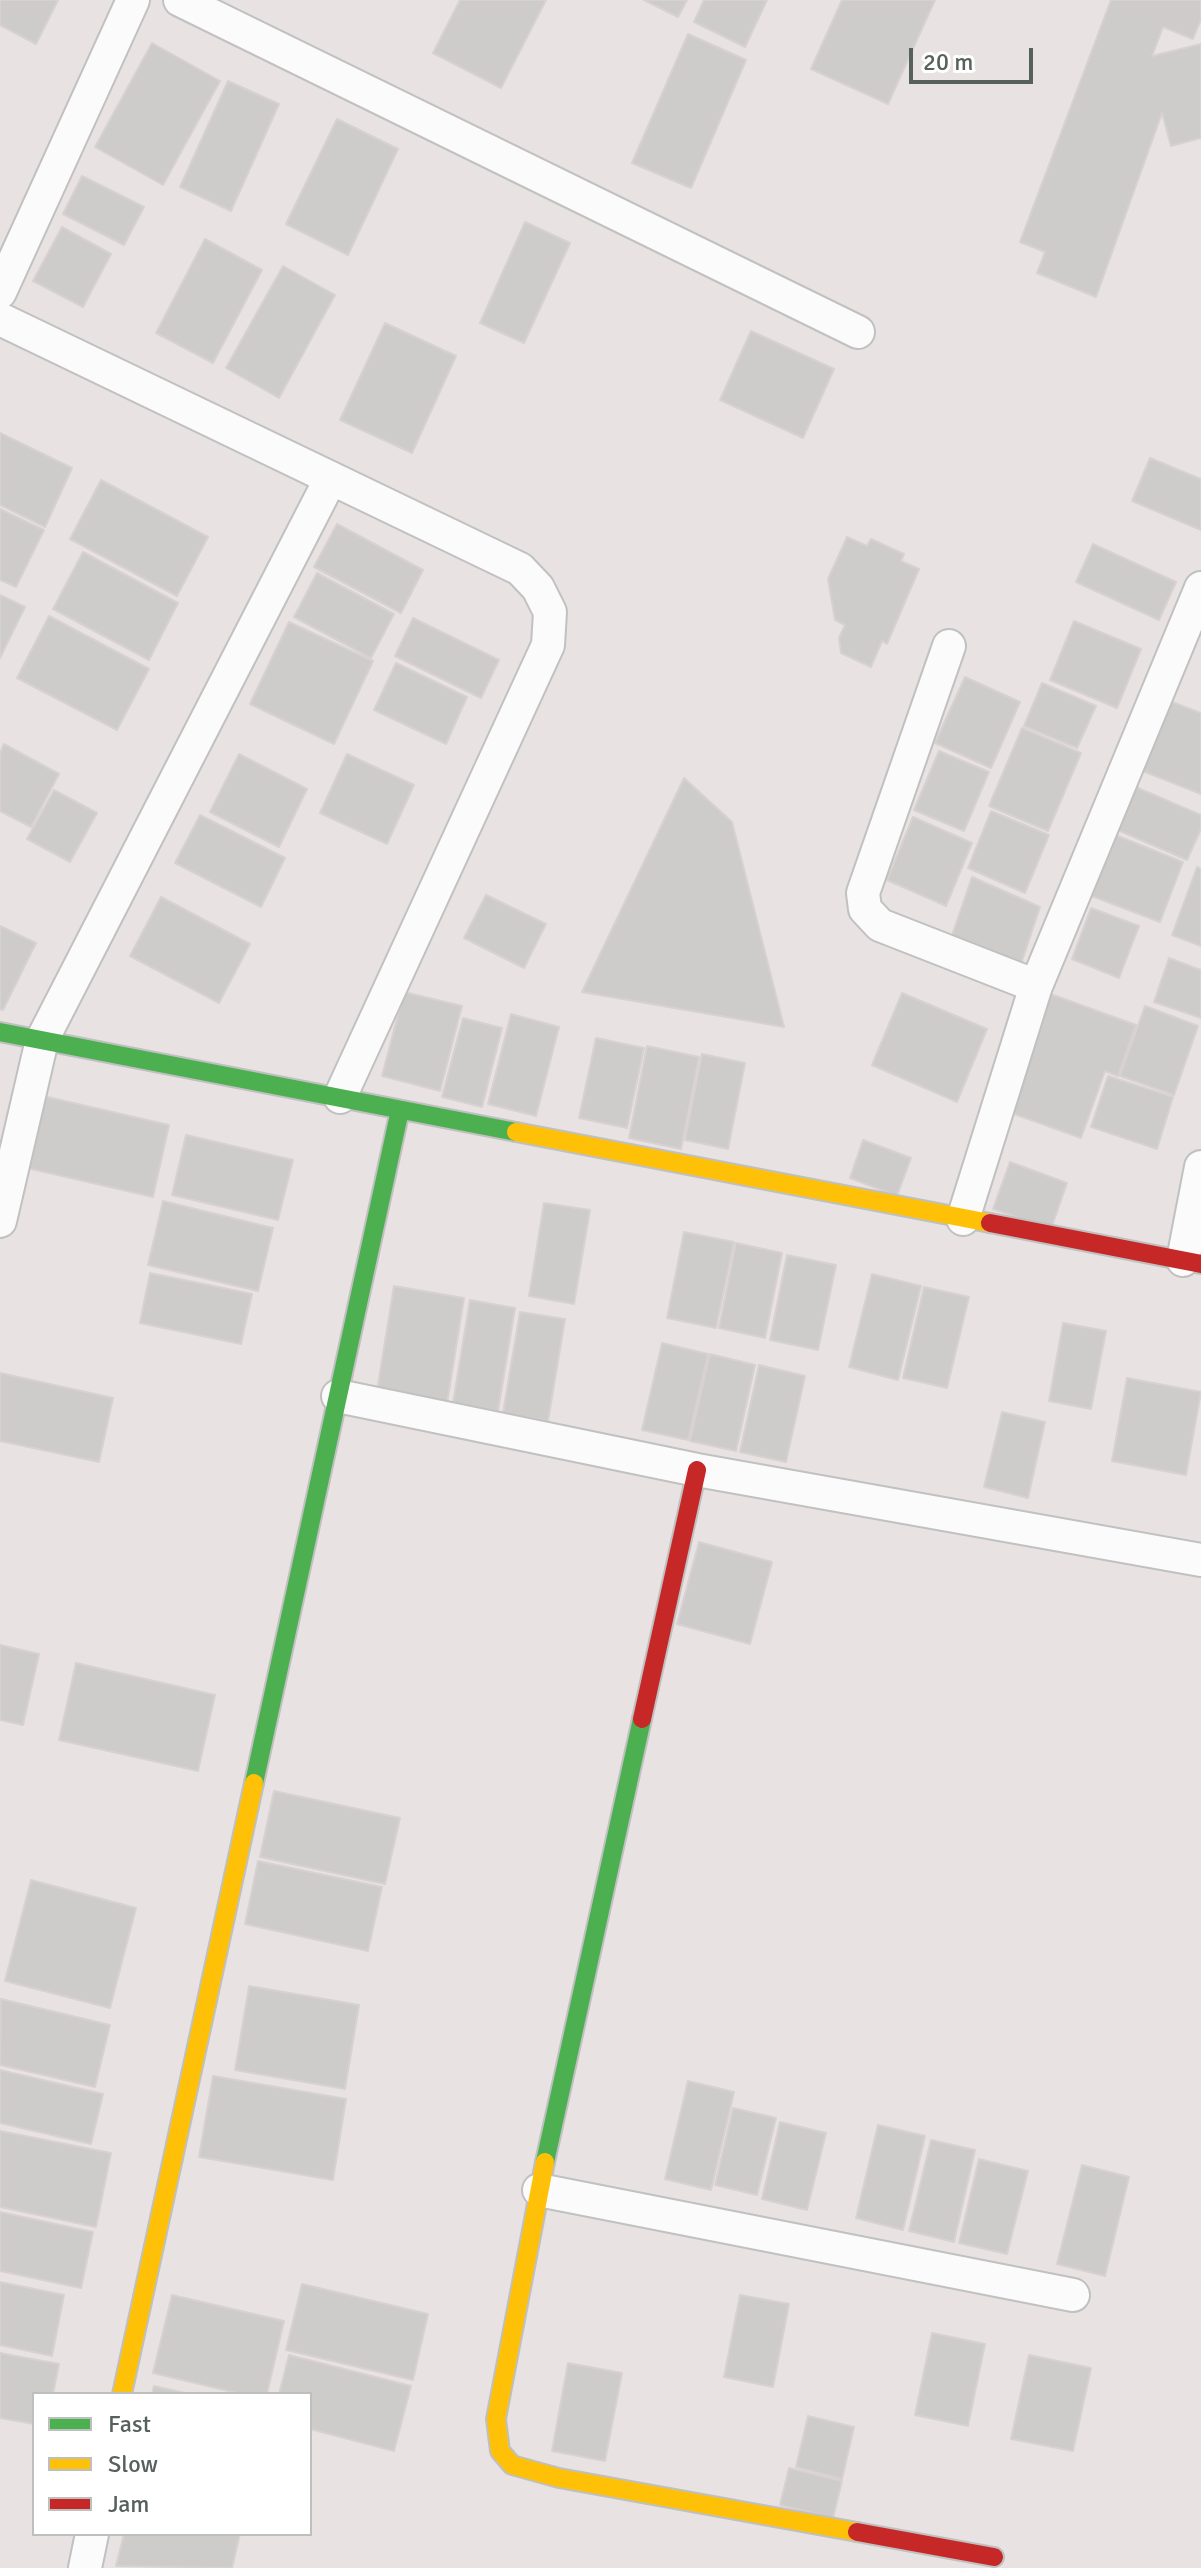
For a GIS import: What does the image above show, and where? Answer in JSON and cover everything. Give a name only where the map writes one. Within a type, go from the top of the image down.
[{"type":"street","points":[[0,292],[133,0]]},
{"type":"street","points":[[180,0],[858,332]]},
{"type":"street","points":[[0,319],[520,569],[538,588],[550,612],[548,645],[340,1097]]},
{"type":"street","points":[[0,1221],[42,1040],[331,478]]},
{"type":"street","points":[[963,1219],[1036,986],[1201,588]]},
{"type":"street","points":[[949,646],[863,893],[865,909],[880,925],[1036,986]]},
{"type":"street","points":[[0,1032],[1192,1262],[1201,1167]]},
{"type":"street","points":[[122,2392],[400,1110]]},
{"type":"street","points":[[338,1396],[697,1470],[1201,1560]]},
{"type":"street","points":[[697,1470],[539,2190],[496,2419],[500,2451],[512,2465],[559,2478],[994,2557]]},
{"type":"street","points":[[539,2190],[1073,2295]]},
{"type":"street","points":[[85,2568],[92,2536]]},
{"type":"building","points":[[0,0],[58,0],[36,44],[0,25]]},
{"type":"building","points":[[460,0],[546,0],[501,88],[433,53]]},
{"type":"building","points":[[644,0],[687,0],[678,17]]},
{"type":"building","points":[[704,0],[767,0],[745,47],[694,22]]},
{"type":"building","points":[[842,0],[935,0],[888,104],[811,69]]},
{"type":"building","points":[[1111,0],[1201,0],[1201,19],[1193,39],[1163,27],[1152,56],[1201,44],[1201,138],[1171,146],[1162,113],[1096,297],[1037,273],[1045,252],[1020,242]]},
{"type":"building","points":[[688,34],[746,60],[691,188],[632,163]]},
{"type":"building","points":[[152,43],[220,81],[163,185],[95,147]]},
{"type":"building","points":[[228,81],[279,104],[231,211],[180,187]]},
{"type":"building","points":[[337,119],[398,149],[348,255],[286,224]]},
{"type":"building","points":[[82,176],[144,207],[124,245],[63,214]]},
{"type":"building","points":[[525,222],[570,243],[524,343],[480,323]]},
{"type":"building","points":[[62,227],[111,254],[83,307],[33,281]]},
{"type":"building","points":[[205,239],[262,270],[213,363],[156,333]]},
{"type":"building","points":[[283,266],[335,295],[279,398],[226,368]]},
{"type":"building","points":[[385,323],[456,356],[412,453],[340,420]]},
{"type":"building","points":[[751,331],[834,369],[803,438],[720,400]]},
{"type":"building","points":[[0,433],[72,468],[45,527],[0,505]]},
{"type":"building","points":[[1150,458],[1201,479],[1201,530],[1132,501]]},
{"type":"building","points":[[101,480],[208,537],[177,596],[70,539]]},
{"type":"building","points":[[0,509],[44,530],[16,587],[0,580]]},
{"type":"building","points":[[337,524],[423,570],[401,613],[314,567]]},
{"type":"building","points":[[847,537],[867,546],[871,539],[904,554],[901,561],[919,569],[887,644],[882,641],[871,667],[841,653],[839,638],[845,625],[835,620],[828,579]]},
{"type":"building","points":[[1093,544],[1176,582],[1159,620],[1076,582]]},
{"type":"building","points":[[83,552],[178,603],[149,660],[53,609]]},
{"type":"building","points":[[317,573],[394,614],[371,658],[294,617]]},
{"type":"building","points":[[0,595],[25,607],[0,658]]},
{"type":"building","points":[[49,616],[149,669],[117,730],[17,678]]},
{"type":"building","points":[[413,618],[499,660],[481,698],[395,656]]},
{"type":"building","points":[[1074,621],[1141,649],[1117,708],[1050,680]]},
{"type":"building","points":[[289,622],[373,661],[334,744],[250,704]]},
{"type":"building","points":[[396,663],[467,697],[446,744],[374,710]]},
{"type":"building","points":[[965,677],[1020,702],[991,768],[935,743]]},
{"type":"building","points":[[1042,683],[1096,706],[1077,748],[1024,726]]},
{"type":"building","points":[[1167,700],[1201,713],[1201,794],[1140,770]]},
{"type":"building","points":[[1022,728],[1081,753],[1048,831],[989,806]]},
{"type":"building","points":[[4,744],[59,774],[31,827],[0,811],[0,753]]},
{"type":"building","points":[[939,751],[989,772],[964,831],[914,810]]},
{"type":"building","points":[[239,754],[307,789],[279,847],[210,812]]},
{"type":"building","points":[[347,754],[414,785],[387,844],[320,813]]},
{"type":"building","points":[[684,778],[732,822],[784,1027],[582,992]]},
{"type":"building","points":[[1131,785],[1201,815],[1201,829],[1187,860],[1113,828]]},
{"type":"building","points":[[54,790],[97,813],[70,862],[27,839]]},
{"type":"building","points":[[991,811],[1049,835],[1025,893],[968,868]]},
{"type":"building","points":[[200,815],[285,858],[261,907],[175,863]]},
{"type":"building","points":[[913,817],[972,843],[946,906],[887,880]]},
{"type":"building","points":[[1113,834],[1183,862],[1160,922],[1089,895]]},
{"type":"building","points":[[1197,867],[1201,869],[1201,946],[1172,935]]},
{"type":"building","points":[[972,877],[1040,907],[1018,973],[948,947]]},
{"type":"building","points":[[486,895],[546,924],[524,968],[464,938]]},
{"type":"building","points":[[161,897],[250,944],[219,1003],[130,956]]},
{"type":"building","points":[[1091,908],[1139,926],[1119,978],[1072,959]]},
{"type":"building","points":[[0,926],[36,943],[3,1010],[0,1009]]},
{"type":"building","points":[[1169,958],[1201,970],[1201,1018],[1154,1002]]},
{"type":"building","points":[[404,992],[462,1006],[440,1091],[382,1076]]},
{"type":"building","points":[[1045,992],[1136,1025],[1118,1076],[1105,1071],[1081,1138],[1003,1110]]},
{"type":"building","points":[[902,993],[987,1029],[957,1102],[872,1065]]},
{"type":"building","points":[[1145,1006],[1198,1026],[1174,1095],[1120,1076]]},
{"type":"building","points":[[511,1014],[559,1027],[536,1116],[488,1104]]},
{"type":"building","points":[[463,1018],[502,1028],[482,1107],[442,1097]]},
{"type":"building","points":[[596,1038],[644,1048],[627,1128],[579,1118]]},
{"type":"building","points":[[647,1046],[699,1057],[681,1149],[629,1138]]},
{"type":"building","points":[[702,1054],[745,1063],[728,1149],[685,1140]]},
{"type":"building","points":[[1108,1076],[1173,1097],[1157,1149],[1091,1127]]},
{"type":"building","points":[[43,1096],[169,1125],[153,1197],[27,1168]]},
{"type":"building","points":[[186,1135],[293,1160],[278,1220],[172,1195]]},
{"type":"building","points":[[863,1140],[911,1158],[897,1196],[850,1178]]},
{"type":"building","points":[[1010,1162],[1067,1183],[1051,1229],[993,1209]]},
{"type":"building","points":[[163,1201],[273,1228],[258,1291],[148,1265]]},
{"type":"building","points":[[544,1203],[590,1210],[574,1304],[529,1296]]},
{"type":"building","points":[[684,1232],[734,1242],[716,1328],[667,1318]]},
{"type":"building","points":[[736,1243],[782,1253],[765,1338],[719,1328]]},
{"type":"building","points":[[787,1255],[836,1265],[818,1350],[770,1340]]},
{"type":"building","points":[[150,1273],[252,1294],[241,1344],[140,1323]]},
{"type":"building","points":[[872,1274],[921,1286],[898,1380],[849,1367]]},
{"type":"building","points":[[394,1286],[464,1298],[447,1403],[377,1391]]},
{"type":"building","points":[[924,1287],[969,1297],[947,1388],[903,1378]]},
{"type":"building","points":[[470,1300],[515,1308],[498,1411],[453,1403]]},
{"type":"building","points":[[520,1312],[565,1319],[548,1421],[503,1413]]},
{"type":"building","points":[[1063,1323],[1106,1331],[1091,1409],[1049,1401]]},
{"type":"building","points":[[662,1343],[708,1354],[688,1440],[642,1430]]},
{"type":"building","points":[[710,1354],[755,1365],[736,1451],[690,1441]]},
{"type":"building","points":[[759,1365],[805,1376],[786,1462],[740,1452]]},
{"type":"building","points":[[0,1373],[113,1398],[99,1462],[0,1441]]},
{"type":"building","points":[[1127,1378],[1201,1392],[1186,1475],[1112,1461]]},
{"type":"building","points":[[1002,1412],[1045,1422],[1028,1498],[984,1487]]},
{"type":"building","points":[[699,1542],[772,1562],[750,1644],[677,1624]]},
{"type":"building","points":[[0,1645],[39,1654],[23,1725],[0,1720]]},
{"type":"building","points":[[76,1663],[215,1695],[198,1771],[59,1740]]},
{"type":"building","points":[[274,1791],[400,1818],[385,1884],[260,1857]]},
{"type":"building","points":[[258,1861],[382,1887],[368,1951],[245,1924]]},
{"type":"building","points":[[31,1880],[136,1908],[110,2008],[5,1981]]},
{"type":"building","points":[[249,1986],[359,2005],[345,2089],[235,2070]]},
{"type":"building","points":[[1,1999],[110,2025],[95,2087],[0,2065]]},
{"type":"building","points":[[0,2070],[103,2094],[91,2144],[0,2123]]},
{"type":"building","points":[[213,2076],[346,2099],[333,2180],[199,2157]]},
{"type":"building","points":[[688,2081],[734,2092],[711,2190],[665,2179]]},
{"type":"building","points":[[733,2108],[776,2118],[757,2195],[715,2185]]},
{"type":"building","points":[[780,2122],[826,2133],[807,2210],[762,2199]]},
{"type":"building","points":[[878,2125],[925,2136],[903,2230],[856,2218]]},
{"type":"building","points":[[0,2131],[111,2153],[96,2227],[0,2207]]},
{"type":"building","points":[[931,2140],[975,2150],[954,2242],[909,2231]]},
{"type":"building","points":[[979,2159],[1028,2171],[1007,2254],[959,2243]]},
{"type":"building","points":[[1082,2165],[1129,2177],[1105,2276],[1057,2264]]},
{"type":"building","points":[[0,2212],[93,2232],[81,2288],[0,2271]]},
{"type":"building","points":[[0,2282],[64,2295],[52,2356],[0,2345]]},
{"type":"building","points":[[302,2284],[428,2314],[413,2380],[286,2350]]},
{"type":"building","points":[[172,2295],[284,2321],[267,2392],[233,2392],[153,2373]]},
{"type":"building","points":[[740,2295],[789,2304],[773,2387],[724,2377]]},
{"type":"building","points":[[932,2333],[985,2344],[968,2426],[915,2415]]},
{"type":"building","points":[[0,2353],[59,2364],[53,2392],[32,2392],[32,2424],[0,2418]]},
{"type":"building","points":[[289,2355],[411,2386],[394,2451],[312,2430],[312,2392],[280,2392]]},
{"type":"building","points":[[1029,2355],[1091,2368],[1073,2451],[1011,2439]]},
{"type":"building","points":[[568,2363],[622,2373],[605,2461],[552,2451]]},
{"type":"building","points":[[154,2386],[180,2392],[152,2392]]},
{"type":"building","points":[[808,2416],[854,2427],[842,2479],[796,2467]]},
{"type":"building","points":[[789,2468],[842,2481],[833,2518],[780,2505]]},
{"type":"building","points":[[124,2536],[240,2536],[232,2568],[116,2566]]},
{"type":"traffic: fast","points":[[0,1032],[516,1132]]},
{"type":"traffic: fast","points":[[254,1783],[400,1110]]},
{"type":"traffic: fast","points":[[545,2162],[642,1719]]},
{"type":"traffic: slow","points":[[516,1132],[990,1223]]},
{"type":"traffic: slow","points":[[122,2392],[254,1783]]},
{"type":"traffic: slow","points":[[545,2162],[496,2419],[500,2451],[512,2465],[559,2478],[857,2532]]},
{"type":"traffic: jam","points":[[990,1223],[1201,1264]]},
{"type":"traffic: jam","points":[[642,1719],[697,1470]]},
{"type":"traffic: jam","points":[[857,2532],[994,2557]]}]
